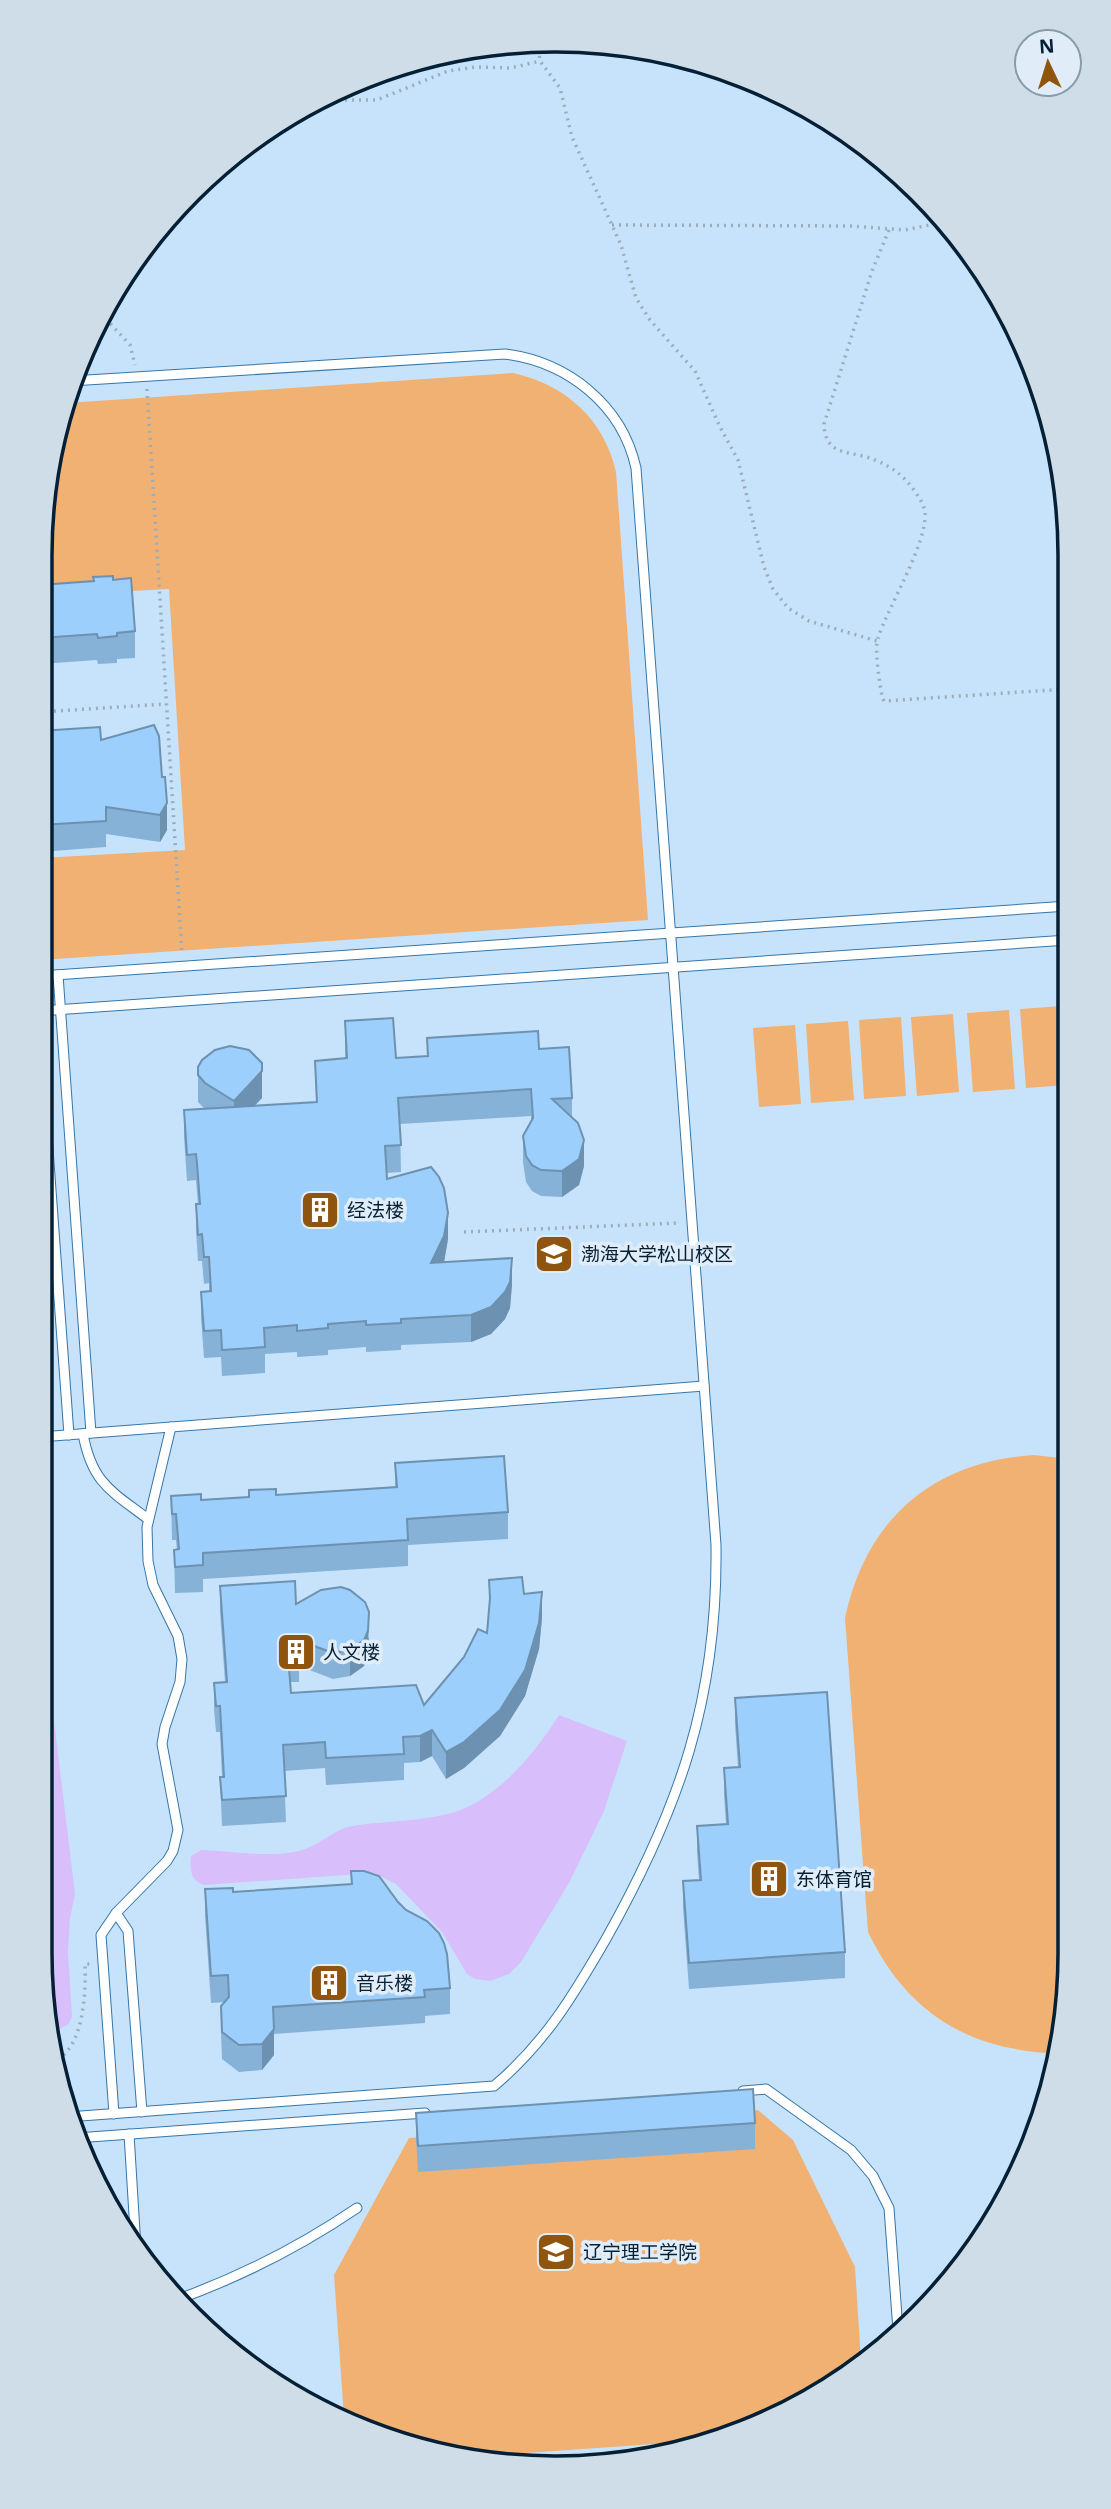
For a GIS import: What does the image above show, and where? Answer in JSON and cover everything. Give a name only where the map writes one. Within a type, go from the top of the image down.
[{"type":"lane","points":[[79,2116],[494,2086],[512,2071],[545,2036],[574,1995],[647,1862],[680,1784],[699,1719],[712,1653],[717,1581],[636,468],[624,433],[587,387],[556,367],[531,358],[505,354],[84,380]]},
{"type":"lane","points":[[52,975],[1058,907]]},
{"type":"lane","points":[[52,1010],[1058,941]]},
{"type":"lane","points":[[58,975],[86,1451],[102,1484],[148,1519]]},
{"type":"lane","points":[[52,1203],[69,1435]]},
{"type":"lane","points":[[52,1436],[704,1386]]},
{"type":"lane","points":[[114,2114],[101,1935],[116,1913],[167,1861],[173,1851],[178,1830],[162,1744],[164,1727],[180,1682],[182,1659],[178,1636],[153,1585],[148,1561],[148,1519],[172,1427]]},
{"type":"lane","points":[[116,1913],[128,1931],[142,2112]]},
{"type":"lane","points":[[738,2091],[766,2089],[851,2150],[873,2176],[889,2208],[897,2322]]},
{"type":"lane","points":[[88,2137],[434,2113]]},
{"type":"lane","points":[[130,2134],[135,2230]]},
{"type":"lane","points":[[187,2296],[287,2251],[319,2234],[357,2208]]},
{"type":"path","points":[[539,53],[540,61],[560,88],[572,136],[621,245],[636,298],[650,320],[695,371],[733,449],[744,480],[764,567],[772,589],[788,608],[809,621],[877,641]]},
{"type":"path","points":[[342,100],[377,100],[448,71],[475,67],[511,68],[540,61]]},
{"type":"path","points":[[612,225],[852,226],[889,230],[934,224]]},
{"type":"path","points":[[889,230],[872,271],[824,424],[825,438],[831,446],[845,453],[873,459],[907,479],[925,512],[924,526],[914,555],[877,641],[882,697],[884,701],[1058,690]]},
{"type":"path","points":[[110,323],[130,345],[142,377],[183,966]]},
{"type":"path","points":[[52,711],[166,704]]},
{"type":"path","points":[[464,1232],[692,1223]]},
{"type":"path","points":[[63,2055],[72,2048],[80,2022],[86,1991],[85,1964],[103,1963]]},
{"type":"shaded area","name":"渤海大学松山校区","points":[[556,52],[621,57],[654,62],[717,79],[778,104],[835,137],[887,177],[934,224],[974,276],[1007,333],[1032,394],[1049,457],[1058,556],[1058,1954],[1049,2052],[1032,2115],[1007,2176],[955,2260],[887,2332],[835,2372],[778,2405],[748,2418],[717,2430],[654,2447],[556,2456],[490,2452],[457,2447],[394,2430],[333,2405],[249,2353],[177,2285],[137,2233],[104,2176],[91,2146],[79,2115],[62,2052],[54,1986],[52,556],[62,457],[79,394],[104,333],[120,304],[156,249],[177,224],[249,156],[333,104],[394,79],[425,70],[457,62],[523,54]]},
{"type":"shaded area","points":[[513,373],[550,386],[580,407],[602,436],[616,472],[648,920],[52,959],[52,857],[185,850],[169,589],[52,595],[57,490],[62,457],[77,402]]},
{"type":"shaded area","points":[[1058,1006],[1058,1086],[1026,1088],[1020,1009]]},
{"type":"shaded area","points":[[1009,1010],[1015,1089],[973,1092],[967,1013]]},
{"type":"shaded area","points":[[953,1014],[959,1092],[917,1096],[911,1017]]},
{"type":"shaded area","points":[[901,1017],[906,1096],[864,1099],[859,1020]]},
{"type":"shaded area","points":[[848,1021],[854,1100],[811,1103],[806,1024]]},
{"type":"shaded area","points":[[795,1025],[801,1104],[759,1107],[753,1028]]},
{"type":"shaded area","points":[[1034,1455],[1058,1458],[1058,1954],[1049,2053],[988,2042],[939,2019],[918,2003],[900,1983],[868,1932],[845,1618],[855,1583],[869,1552],[887,1525],[909,1502],[935,1483],[965,1469],[998,1460]]},
{"type":"shaded area","points":[[52,1704],[75,1894],[68,1952],[72,2016],[69,2024],[59,2029],[52,1954]]},
{"type":"shaded area","points":[[559,1715],[627,1741],[604,1811],[569,1883],[521,1962],[509,1974],[490,1981],[475,1979],[467,1974],[442,1932],[396,1884],[374,1873],[204,1885],[196,1881],[192,1874],[191,1856],[201,1850],[287,1853],[305,1849],[347,1827],[431,1817],[461,1810],[495,1790],[510,1777]]},
{"type":"shaded area","points":[[758,2110],[793,2140],[855,2267],[861,2354],[778,2405],[717,2430],[671,2443],[511,2454],[490,2452],[425,2439],[343,2410],[334,2275],[409,2138]]},
{"type":"building","points":[[113,576],[113,580],[131,578],[135,631],[98,638],[97,634],[52,637],[52,584],[94,581],[93,577]]},
{"type":"building","points":[[154,725],[159,736],[167,803],[160,815],[106,807],[106,821],[52,824],[52,730],[100,727],[101,740]]},
{"type":"building","name":"经法楼","points":[[393,1018],[396,1058],[428,1056],[427,1038],[538,1031],[539,1049],[569,1047],[572,1098],[552,1099],[578,1123],[584,1140],[579,1159],[562,1171],[541,1170],[532,1165],[526,1156],[523,1136],[533,1118],[531,1089],[398,1098],[401,1145],[385,1146],[387,1179],[431,1167],[444,1188],[448,1213],[444,1236],[431,1263],[512,1258],[510,1282],[505,1292],[491,1307],[471,1315],[401,1319],[401,1323],[366,1325],[366,1321],[328,1324],[328,1328],[297,1331],[297,1325],[264,1328],[265,1347],[222,1350],[221,1330],[204,1331],[201,1292],[211,1291],[209,1257],[204,1257],[202,1234],[198,1235],[196,1204],[200,1204],[196,1154],[187,1155],[184,1110],[317,1102],[315,1061],[347,1058],[345,1021]]},
{"type":"building","points":[[230,1046],[249,1050],[262,1063],[262,1071],[234,1101],[205,1083],[198,1075],[202,1060],[215,1050]]},
{"type":"building","points":[[504,1456],[508,1512],[407,1519],[408,1540],[203,1553],[203,1565],[175,1567],[174,1550],[179,1549],[176,1514],[172,1514],[171,1496],[201,1494],[201,1500],[249,1497],[249,1490],[276,1489],[276,1495],[397,1487],[395,1463]]},
{"type":"building","points":[[522,1577],[524,1594],[542,1592],[539,1623],[525,1670],[500,1710],[464,1742],[446,1752],[432,1730],[420,1736],[403,1737],[404,1754],[326,1758],[325,1742],[283,1745],[286,1796],[222,1800],[220,1777],[224,1777],[220,1706],[216,1706],[214,1683],[227,1682],[220,1586],[295,1581],[296,1604],[321,1590],[341,1587],[350,1590],[365,1602],[369,1612],[368,1631],[364,1640],[350,1650],[333,1653],[298,1640],[299,1655],[288,1656],[291,1693],[416,1685],[424,1705],[464,1657],[478,1629],[487,1633],[489,1580]]},
{"type":"building","name":"东体育馆","points":[[827,1692],[845,1952],[689,1963],[683,1881],[701,1880],[697,1826],[728,1824],[724,1768],[740,1767],[735,1698]]},
{"type":"building","name":"音乐楼","points":[[351,1871],[364,1871],[379,1876],[406,1910],[427,1921],[439,1933],[447,1954],[450,1988],[424,1990],[425,1997],[273,2007],[274,2029],[262,2044],[239,2045],[222,2032],[221,2006],[229,1997],[228,1975],[211,1976],[205,1889],[233,1888],[233,1892],[352,1884]]},
{"type":"building","points":[[753,2089],[755,2123],[418,2146],[416,2113]]},
{"type":"place","name":"经法楼","points":[[320,1210]]},
{"type":"place","name":"渤海大学松山校区","points":[[554,1254]]},
{"type":"place","name":"人文楼","points":[[296,1652]]},
{"type":"place","name":"东体育馆","points":[[769,1879]]},
{"type":"place","name":"音乐楼","points":[[329,1983]]},
{"type":"place","name":"辽宁理工学院","points":[[556,2252]]}]
